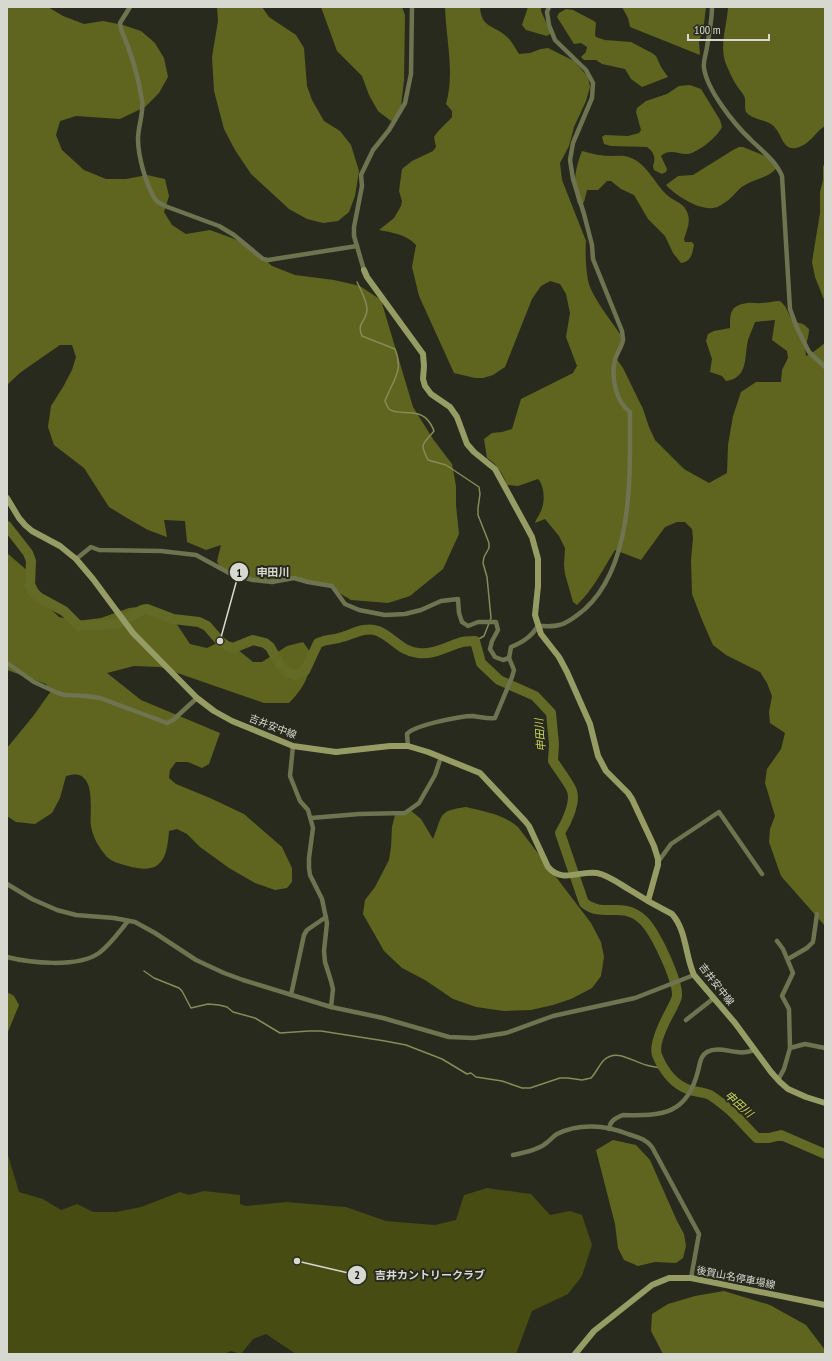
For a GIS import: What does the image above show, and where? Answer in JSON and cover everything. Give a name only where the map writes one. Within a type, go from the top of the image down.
[{"type":"main road","points":[[364,270],[367,277],[423,354],[423,379],[425,386],[431,394],[450,407],[457,417],[467,444],[474,452],[495,469],[532,537],[538,559],[538,586],[535,615],[541,634],[567,672],[590,724],[598,756],[606,771],[632,799],[657,852],[658,862],[648,901]]},
{"type":"main road","name":"吉井安中線","points":[[7,498],[25,525],[32,531],[60,546],[76,559],[133,633],[197,698],[214,711],[232,721],[293,746],[336,752],[390,746],[408,746],[442,757],[480,773],[529,826],[548,867],[553,872],[559,875],[570,876],[598,873],[610,878],[672,914],[678,921],[682,930],[690,966],[694,975],[714,998],[778,1080],[788,1088],[806,1097],[825,1103]]},
{"type":"main road","name":"後賀山名停車場線","points":[[575,1354],[594,1331],[652,1285],[669,1278],[691,1278],[825,1305]]},
{"type":"street","points":[[130,7],[120,23],[135,64],[142,100],[143,110],[138,139],[140,155],[145,175],[153,195],[158,202],[219,226],[234,235],[263,259],[268,260],[357,246]]},
{"type":"street","points":[[364,270],[354,236],[354,227],[362,186],[361,175],[373,150],[389,130],[406,103],[411,74],[412,7]]},
{"type":"street","points":[[408,746],[407,734],[412,729],[418,727],[440,721],[473,716],[488,719],[496,718],[514,670],[509,658],[511,647],[522,642],[533,634],[538,626],[559,626],[568,622],[592,602],[601,590],[615,562],[622,536],[630,470],[630,412],[621,401],[614,386],[614,374],[615,361],[623,340],[622,331],[593,259],[592,245],[573,179],[570,160],[573,143],[592,98],[593,83],[586,70],[555,40],[549,25],[547,12],[549,7]]},
{"type":"street","points":[[712,7],[710,31],[703,62],[706,76],[712,91],[733,121],[780,170],[790,309],[797,328],[809,352],[825,367]]},
{"type":"street","points":[[76,559],[91,547],[99,550],[161,551],[196,555],[231,574],[253,580],[272,582],[294,578],[332,586],[345,604],[359,610],[385,615],[406,614],[441,601],[458,599],[459,613],[462,622],[468,626],[478,622],[496,622],[498,630],[492,641],[490,649],[495,657],[503,660],[509,658]]},
{"type":"street","points":[[7,663],[34,682],[58,693],[100,698],[167,723],[173,720],[197,698]]},
{"type":"street","points":[[293,746],[290,776],[300,801],[308,810],[313,828],[309,858],[310,875],[322,899],[326,917],[327,932],[324,951],[325,962],[333,989],[331,1007]]},
{"type":"street","points":[[310,818],[359,814],[406,813],[419,803],[435,775],[442,757]]},
{"type":"street","points":[[658,862],[671,844],[719,812],[762,874]]},
{"type":"street","points":[[7,884],[32,899],[57,910],[135,922],[155,933],[196,960],[224,973],[331,1007],[383,1018],[449,1037],[474,1038],[506,1033],[554,1016],[635,998],[694,975]]},
{"type":"street","points":[[788,959],[807,948],[813,942],[817,914]]},
{"type":"street","points":[[291,995],[304,934],[307,930],[326,917]]},
{"type":"street","points":[[7,956],[35,963],[84,960],[97,955],[107,947],[128,921]]},
{"type":"street","points":[[777,940],[793,970],[793,975],[782,996],[788,1009],[790,1048],[784,1069],[778,1080]]},
{"type":"street","points":[[686,1020],[714,998]]},
{"type":"street","points":[[790,1048],[805,1044],[825,1048]]},
{"type":"street","points":[[609,1129],[612,1120],[619,1116],[649,1116],[664,1112],[680,1105],[690,1093],[701,1057],[710,1050],[717,1049],[747,1053],[755,1050]]},
{"type":"street","points":[[513,1155],[526,1152],[545,1144],[556,1135],[578,1127],[592,1127],[620,1131],[643,1139],[652,1147],[698,1234],[691,1278]]},
{"type":"green space","points":[[7,7],[48,7],[63,16],[84,24],[103,21],[123,25],[141,31],[155,43],[164,58],[168,77],[159,93],[145,107],[120,119],[76,116],[60,121],[56,135],[62,150],[84,170],[106,179],[126,179],[147,175],[165,179],[169,196],[164,212],[172,225],[186,234],[210,230],[232,238],[252,248],[272,266],[295,275],[334,280],[360,286],[381,300],[413,407],[433,439],[452,464],[456,486],[459,534],[443,569],[410,596],[388,603],[351,600],[332,586],[294,578],[272,582],[253,580],[220,568],[217,561],[221,545],[206,550],[187,542],[185,521],[164,520],[167,537],[148,530],[109,507],[84,468],[54,445],[48,427],[51,406],[72,370],[76,357],[72,345],[60,345],[21,372],[7,385]]},
{"type":"green space","points":[[217,7],[262,7],[269,17],[296,35],[304,48],[307,86],[312,100],[324,121],[340,131],[351,145],[359,171],[355,196],[349,212],[338,221],[323,223],[307,219],[289,209],[251,174],[235,150],[224,129],[214,91],[212,57],[218,21]]},
{"type":"green space","points":[[321,7],[402,7],[405,15],[404,80],[400,115],[391,121],[378,111],[369,95],[362,76],[337,51]]},
{"type":"green space","points":[[445,7],[480,7],[481,14],[486,23],[508,38],[519,54],[530,53],[548,48],[574,61],[588,77],[590,87],[586,101],[574,127],[569,146],[560,163],[562,180],[586,241],[587,275],[591,290],[622,337],[616,358],[623,368],[643,409],[655,440],[684,469],[709,483],[727,473],[728,445],[733,416],[741,392],[756,382],[781,382],[782,370],[788,358],[787,351],[772,340],[775,320],[755,322],[748,340],[744,365],[739,376],[726,381],[722,376],[710,372],[712,359],[706,341],[708,334],[714,331],[730,328],[730,318],[734,308],[742,304],[780,301],[785,306],[791,318],[809,329],[806,356],[825,343],[825,926],[781,876],[769,842],[770,829],[775,816],[765,783],[767,769],[781,749],[785,733],[770,723],[769,712],[772,696],[767,683],[760,672],[726,655],[713,645],[692,594],[692,529],[685,522],[677,522],[665,527],[641,560],[615,550],[593,586],[577,605],[573,602],[565,574],[565,548],[559,536],[545,519],[535,523],[543,501],[543,489],[540,482],[538,479],[518,486],[507,485],[504,477],[494,463],[487,458],[484,439],[492,433],[512,429],[521,399],[573,373],[577,366],[566,337],[570,313],[566,294],[560,284],[550,281],[541,286],[532,299],[505,367],[493,375],[483,378],[475,378],[454,373],[419,296],[412,267],[416,245],[404,236],[379,230],[394,218],[401,206],[402,201],[399,191],[402,169],[412,161],[433,151],[436,147],[434,137],[452,117],[452,111],[446,104],[449,92],[450,68]]},
{"type":"green space","points":[[528,7],[541,7],[541,11],[550,34],[547,36],[526,30],[522,25]]},
{"type":"green space","points":[[622,7],[706,7],[704,24],[699,42],[700,55],[630,27],[628,18]]},
{"type":"green space","points":[[728,7],[825,7],[825,126],[805,144],[796,148],[788,147],[770,123],[750,116],[747,113],[745,98],[737,86],[724,57],[723,43]]},
{"type":"green space","points":[[566,9],[573,10],[594,21],[596,23],[596,37],[605,40],[631,42],[652,53],[656,56],[668,77],[642,87],[631,79],[625,69],[602,64],[596,60],[584,60],[581,57],[586,52],[587,47],[581,43],[574,44],[557,17],[559,13]]},
{"type":"green space","points":[[690,85],[701,89],[720,120],[722,127],[720,131],[707,144],[692,153],[685,154],[668,152],[661,156],[667,169],[666,172],[662,174],[654,170],[654,155],[647,147],[611,146],[604,144],[602,137],[605,135],[628,136],[639,133],[641,130],[636,112],[637,108],[646,101],[667,94],[679,86]]},
{"type":"green space","points":[[739,147],[743,147],[775,160],[777,167],[767,176],[742,187],[730,199],[719,206],[714,208],[701,207],[687,201],[666,185],[678,176],[693,175]]},
{"type":"green space","points":[[582,151],[609,156],[626,156],[637,161],[646,169],[667,195],[684,207],[689,217],[684,239],[685,242],[692,242],[694,245],[692,254],[687,261],[681,263],[673,253],[665,236],[648,219],[634,195],[621,189],[611,181],[607,181],[598,190],[587,190],[584,202],[581,205],[578,204],[575,191],[575,178]]},
{"type":"green space","points":[[825,164],[825,302],[815,277],[812,262],[820,213],[820,192],[823,180],[823,166]]},
{"type":"green space","points":[[7,553],[30,573],[45,603],[59,617],[76,621],[101,618],[129,608],[147,606],[176,623],[190,644],[207,648],[217,643],[227,651],[237,649],[253,662],[262,662],[287,646],[303,642],[313,656],[302,687],[289,703],[264,703],[160,667],[134,666],[107,673],[141,700],[220,733],[209,764],[202,768],[188,762],[176,762],[170,770],[169,778],[176,784],[244,814],[282,847],[292,868],[292,882],[287,888],[275,890],[255,883],[229,868],[200,847],[187,834],[177,829],[169,831],[164,858],[155,867],[148,869],[139,868],[119,864],[111,860],[101,849],[93,834],[91,826],[90,790],[84,778],[79,775],[66,776],[60,798],[52,813],[35,824],[16,822],[7,816],[7,748],[34,715],[51,691],[46,684],[7,670]]},
{"type":"green space","points":[[466,807],[500,816],[518,827],[591,923],[601,942],[604,957],[601,976],[592,988],[571,999],[531,1010],[504,1011],[476,1007],[453,999],[425,980],[402,968],[384,951],[363,914],[365,900],[375,887],[389,860],[392,827],[395,815],[402,811],[410,810],[421,819],[433,839],[440,819],[445,813],[450,810]]},
{"type":"green space","points":[[7,992],[14,996],[19,1005],[7,1034]]},
{"type":"green space","points":[[613,1140],[636,1145],[650,1160],[684,1234],[686,1246],[683,1258],[676,1263],[655,1262],[638,1266],[624,1260],[618,1248],[615,1224],[596,1150]]},
{"type":"green space","points":[[7,1152],[19,1192],[43,1199],[61,1210],[77,1204],[93,1212],[116,1212],[141,1207],[180,1192],[189,1195],[204,1191],[240,1195],[240,1204],[246,1206],[286,1202],[346,1207],[386,1221],[435,1225],[456,1220],[464,1195],[487,1188],[531,1194],[550,1215],[570,1211],[582,1215],[592,1245],[582,1276],[568,1294],[532,1311],[516,1354],[296,1354],[266,1334],[253,1339],[241,1354],[231,1351],[224,1354],[7,1354]]},
{"type":"green space","points":[[724,1291],[770,1305],[806,1325],[825,1350],[825,1354],[663,1354],[651,1331],[652,1314],[668,1304],[695,1296]]},
{"type":"waterway","points":[[357,282],[367,306],[367,313],[360,328],[362,336],[395,349],[398,370],[385,401],[389,409],[398,412],[415,413],[425,418],[431,424],[434,431],[423,447],[428,460],[446,465],[479,487],[480,494],[478,515],[489,543],[489,548],[484,557],[483,563],[487,577],[491,618],[484,636],[475,641]]},
{"type":"waterway","name":"申田川","points":[[7,526],[28,553],[31,561],[30,585],[32,591],[40,598],[64,611],[79,626],[116,624],[142,610],[147,609],[173,619],[199,622],[207,626],[220,641],[233,648],[253,640],[265,643],[270,647],[286,672],[295,675],[305,671],[318,643],[344,637],[363,630],[378,631],[406,650],[418,653],[434,652],[461,642],[475,641],[481,663],[499,680],[535,696],[551,713],[554,744],[553,761],[569,785],[573,796],[570,813],[560,833],[584,903],[591,908],[599,910],[620,910],[635,914],[643,920],[654,934],[665,956],[674,979],[677,996],[658,1039],[656,1050],[662,1066],[679,1085],[692,1091],[708,1094],[716,1099],[734,1113],[757,1138],[769,1138],[781,1135],[825,1154]]},
{"type":"waterway","points":[[144,971],[154,978],[179,988],[191,1008],[208,1004],[227,1007],[233,1012],[255,1018],[280,1033],[321,1031],[406,1045],[442,1059],[467,1074],[471,1073],[476,1077],[502,1081],[522,1088],[530,1088],[560,1078],[582,1080],[591,1078],[604,1060],[614,1055],[665,1069]]},
{"type":"place","name":"申田川","points":[[220,641]]},
{"type":"place","name":"吉井カントリークラブ","points":[[297,1261]]}]
